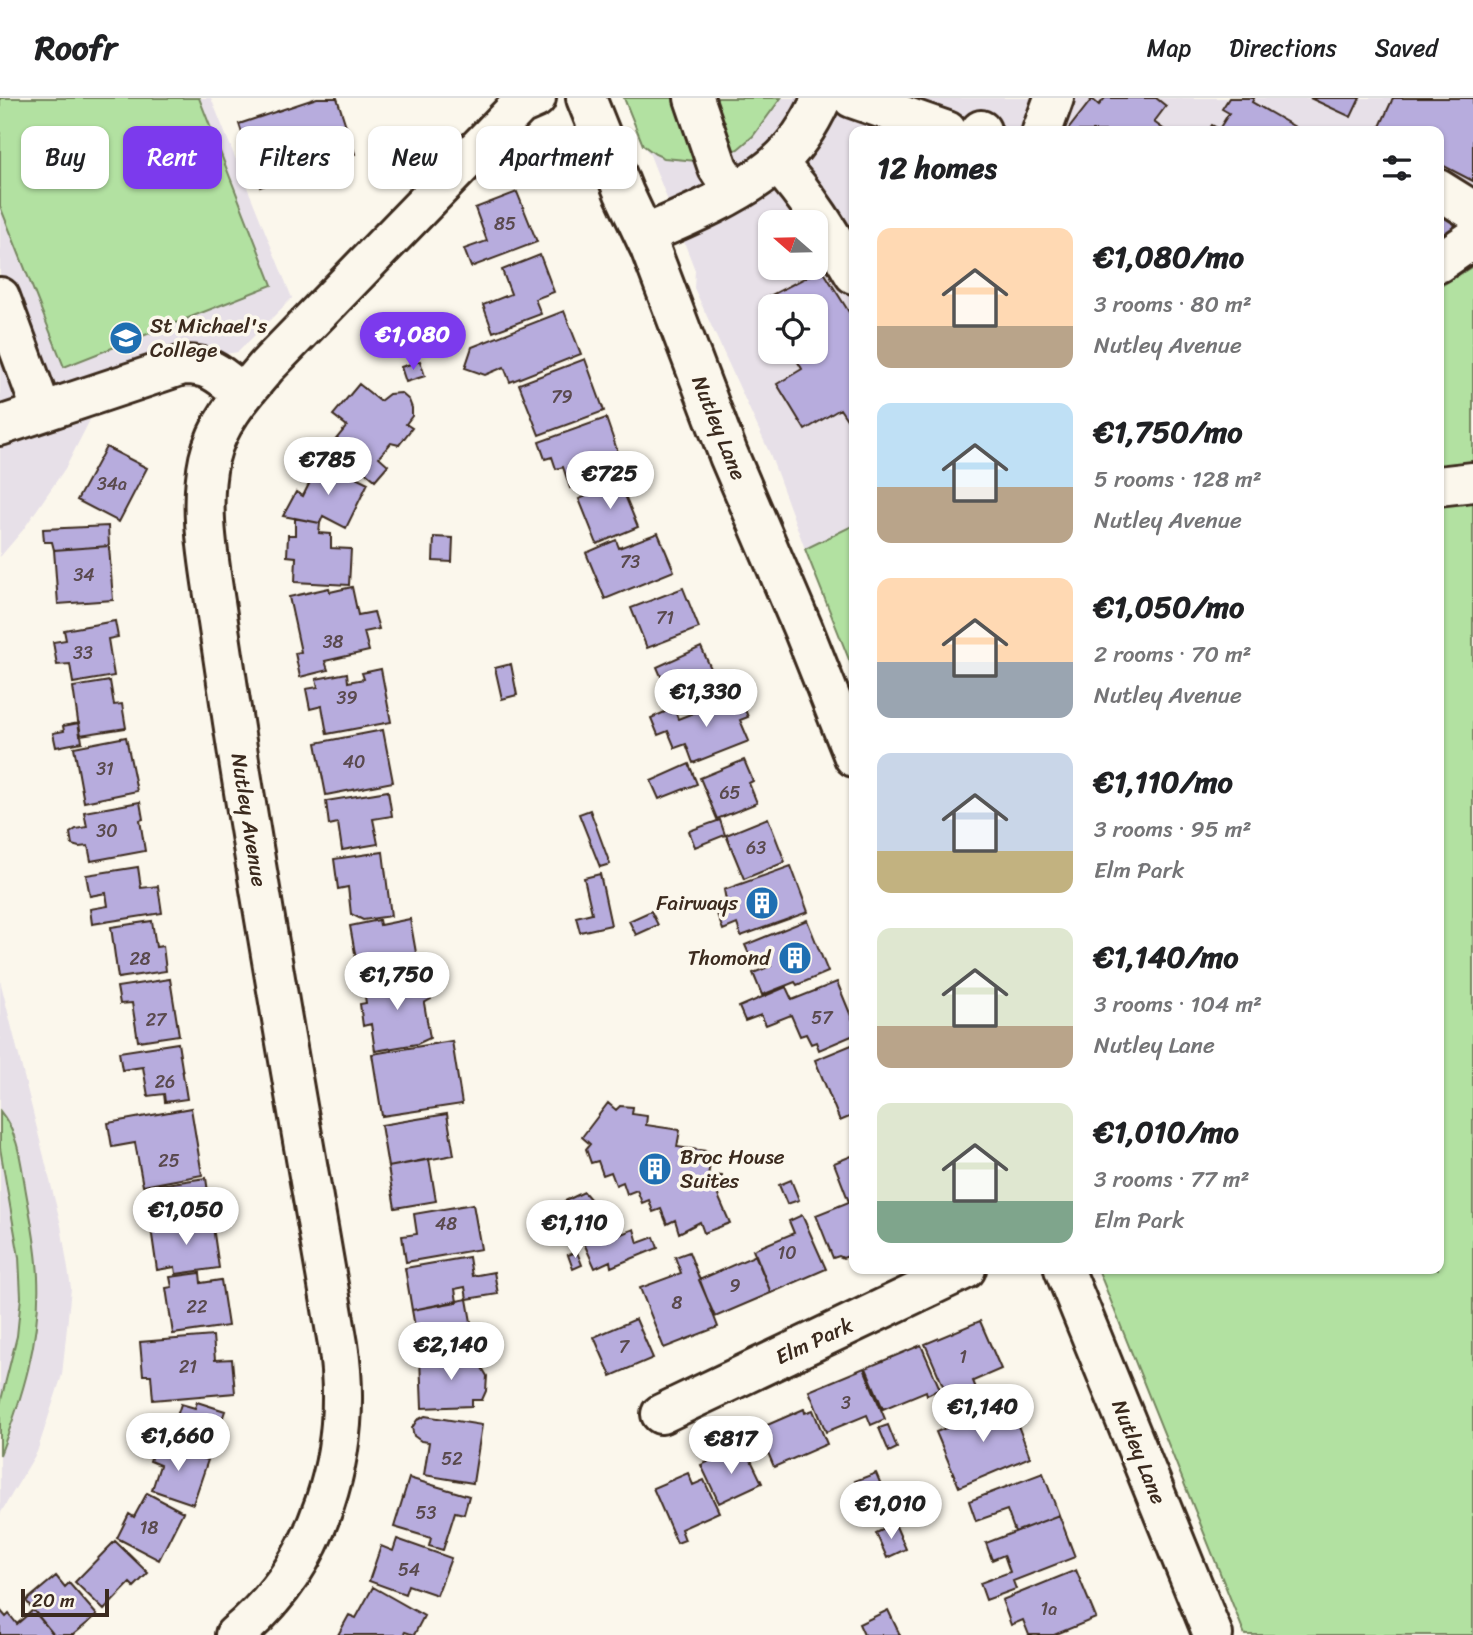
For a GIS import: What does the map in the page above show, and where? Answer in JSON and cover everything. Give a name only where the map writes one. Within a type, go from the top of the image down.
[{"type":"street","name":"Nutley Avenue","points":[[235,1635],[252,1621],[285,1583],[310,1542],[327,1498],[339,1450],[344,1399],[338,1344],[244,794],[206,545],[208,462],[213,442],[243,394],[267,366],[520,105],[536,98]]},
{"type":"street","name":"Nutley Lane","points":[[586,98],[644,235],[726,449],[849,744]]},
{"type":"street","points":[[694,98],[718,168],[734,192]]},
{"type":"street","points":[[644,235],[734,192],[777,163],[810,125],[822,98]]},
{"type":"street","points":[[852,98],[951,126]]},
{"type":"street","points":[[1044,126],[1054,98]]},
{"type":"street","points":[[777,163],[796,184],[825,225],[849,266]]},
{"type":"street","points":[[1444,193],[1473,211]]},
{"type":"street","points":[[1444,258],[1473,239]]},
{"type":"street","points":[[0,297],[43,411]]},
{"type":"street","points":[[0,426],[183,365],[197,364],[211,368],[243,394]]},
{"type":"street","points":[[1444,485],[1473,482]]},
{"type":"street","name":"Elm Park","points":[[661,1413],[956,1274]]},
{"type":"street","name":"Nutley Lane","points":[[1066,1274],[1209,1634]]},
{"type":"shaded area","name":"St Michael's College","points":[[0,98],[211,98],[236,160],[236,189],[248,189],[292,298],[238,352],[219,355],[93,414],[66,467],[23,530],[0,557]]},
{"type":"shaded area","points":[[624,98],[1473,98],[1473,266],[1444,285],[1444,126],[849,126],[849,527],[805,549],[770,454],[694,288],[695,270],[650,155],[643,145]]},
{"type":"shaded area","points":[[0,980],[61,1225],[71,1288],[62,1375],[37,1452],[0,1514]]},
{"type":"green space","points":[[0,98],[199,98],[210,126],[123,126],[123,189],[222,189],[222,157],[272,285],[64,367],[0,206]]},
{"type":"green space","points":[[624,98],[781,98],[753,136],[738,149],[708,162],[664,158],[655,154],[643,145]]},
{"type":"green space","points":[[1473,266],[1473,1635],[1245,1635],[1100,1274],[1444,1274],[1444,284]]},
{"type":"green space","points":[[849,527],[849,659],[805,549]]},
{"type":"green space","points":[[0,1111],[11,1129],[21,1160],[35,1245],[38,1300],[28,1368],[0,1455],[0,1404],[17,1336],[21,1297],[19,1257],[0,1148]]},
{"type":"building","points":[[317,98],[337,98],[346,126],[240,126],[239,124]]},
{"type":"building","points":[[1105,98],[1156,98],[1166,106],[1154,122],[1159,126],[1071,126],[1092,99],[1099,105]]},
{"type":"building","points":[[1229,98],[1254,98],[1252,102],[1293,126],[1221,126],[1229,113],[1222,109]]},
{"type":"building","points":[[1310,98],[1360,98],[1351,117]]},
{"type":"building","points":[[1393,98],[1473,98],[1473,181],[1444,166],[1444,126],[1380,126]]},
{"type":"building","points":[[517,192],[537,242],[471,267],[464,249],[487,241],[475,208]]},
{"type":"building","points":[[1444,214],[1457,222],[1444,243]]},
{"type":"building","points":[[540,255],[554,292],[535,299],[541,314],[493,332],[483,305],[511,294],[502,270]]},
{"type":"building","points":[[828,279],[849,312],[849,422],[840,409],[805,430],[777,384],[802,369],[799,364],[828,364],[828,294],[774,294],[801,280]]},
{"type":"building","points":[[564,311],[581,354],[510,382],[504,367],[485,375],[465,368],[472,347]]},
{"type":"building","points":[[585,359],[604,411],[539,435],[519,384]]},
{"type":"building","points":[[420,361],[425,376],[406,382],[401,367]]},
{"type":"building","points":[[359,384],[380,401],[389,394],[401,393],[409,400],[412,408],[412,416],[406,424],[412,428],[399,445],[391,443],[379,457],[388,465],[375,480],[332,444],[347,426],[333,415]]},
{"type":"building","points":[[606,418],[624,470],[570,488],[563,467],[556,469],[552,457],[545,459],[539,442]]},
{"type":"building","points":[[106,447],[147,468],[119,522],[77,500]]},
{"type":"building","points":[[321,460],[368,483],[346,528],[323,516],[320,523],[283,516],[296,492],[303,496]]},
{"type":"building","points":[[634,476],[638,486],[624,493],[638,527],[597,544],[579,499]]},
{"type":"building","points":[[295,518],[320,523],[319,533],[331,534],[331,548],[351,549],[349,585],[295,582],[296,557],[287,556],[288,535],[295,535]]},
{"type":"building","points":[[108,526],[109,546],[54,550],[52,542],[44,542],[43,529]]},
{"type":"building","points":[[658,533],[674,571],[605,599],[586,553],[616,540],[619,548]]},
{"type":"building","points":[[434,537],[453,538],[452,562],[433,561]]},
{"type":"building","points":[[109,546],[113,600],[58,604],[54,550]]},
{"type":"building","points":[[352,587],[358,615],[374,612],[379,629],[364,632],[369,651],[325,661],[328,670],[300,677],[295,653],[301,652],[289,597],[329,588],[330,592]]},
{"type":"building","points":[[683,588],[699,628],[647,648],[631,608]]},
{"type":"building","points":[[115,621],[118,637],[108,639],[114,676],[73,683],[70,664],[57,665],[53,642],[66,640],[64,630]]},
{"type":"building","points":[[701,647],[715,677],[708,681],[710,688],[672,702],[657,667]]},
{"type":"building","points":[[511,664],[517,695],[502,699],[495,668]]},
{"type":"building","points":[[381,669],[391,722],[327,734],[322,706],[310,709],[306,689],[318,687],[316,679],[347,673],[348,682],[364,679],[362,673]]},
{"type":"building","points":[[110,681],[114,705],[122,704],[126,728],[80,735],[73,687]]},
{"type":"building","points":[[739,695],[748,717],[740,720],[749,741],[693,763],[686,744],[675,748],[668,731],[658,735],[651,718],[674,708],[678,719]]},
{"type":"building","points":[[79,723],[82,742],[56,747],[53,733],[64,731],[63,726]]},
{"type":"building","points":[[383,730],[393,782],[326,795],[316,743]]},
{"type":"building","points":[[126,737],[137,791],[84,802],[74,747]]},
{"type":"building","points":[[744,760],[753,781],[749,783],[757,803],[717,819],[700,778]]},
{"type":"building","points":[[689,764],[697,784],[659,799],[651,781]]},
{"type":"building","points":[[388,791],[392,816],[373,819],[378,844],[342,850],[338,823],[329,825],[326,801]]},
{"type":"building","points":[[140,802],[145,851],[91,861],[88,846],[72,845],[70,833],[87,827],[84,812]]},
{"type":"building","points":[[590,810],[610,864],[600,867],[579,814]]},
{"type":"building","points":[[768,818],[785,862],[744,879],[726,835]]},
{"type":"building","points":[[720,820],[725,835],[695,847],[689,831]]},
{"type":"building","points":[[383,852],[391,916],[363,920],[351,914],[348,887],[338,889],[334,859]]},
{"type":"building","name":"Fairways","points":[[791,866],[808,912],[741,936],[737,924],[723,930],[714,906],[726,900],[724,890]]},
{"type":"building","points":[[138,867],[141,888],[158,886],[162,913],[92,924],[90,909],[108,906],[106,893],[90,896],[86,875]]},
{"type":"building","points":[[600,874],[611,925],[580,932],[576,917],[592,913],[584,878]]},
{"type":"building","points":[[651,911],[658,925],[636,935],[629,921]]},
{"type":"building","points":[[410,919],[418,964],[359,975],[350,926],[379,920],[380,925]]},
{"type":"building","name":"Thomond","points":[[807,920],[828,972],[762,995],[753,973],[771,966],[766,955],[752,961],[745,945]]},
{"type":"building","points":[[152,921],[156,947],[163,946],[166,971],[118,978],[111,927]]},
{"type":"building","points":[[427,974],[431,999],[424,1003],[430,1038],[417,1044],[375,1051],[371,1024],[363,1026],[360,1004],[366,1003],[363,984]]},
{"type":"building","points":[[170,979],[179,1035],[138,1041],[132,1003],[120,1004],[117,987]]},
{"type":"building","points":[[837,982],[849,1011],[849,1037],[819,1050],[816,1042],[811,1044],[806,1034],[800,1036],[791,1015],[766,1025],[761,1015],[745,1021],[739,1007],[786,987],[792,1000]]},
{"type":"building","points":[[452,1041],[462,1104],[382,1116],[372,1054]]},
{"type":"building","points":[[178,1043],[187,1099],[165,1102],[164,1094],[148,1096],[143,1067],[122,1070],[119,1052]]},
{"type":"building","points":[[849,1046],[849,1117],[840,1121],[815,1060]]},
{"type":"building","name":"Broc House Suites","points":[[608,1103],[616,1110],[620,1106],[633,1107],[632,1114],[647,1116],[646,1125],[680,1130],[677,1147],[707,1151],[705,1164],[710,1165],[708,1175],[722,1176],[716,1191],[730,1223],[704,1233],[700,1222],[679,1233],[675,1220],[667,1224],[661,1209],[653,1212],[649,1200],[642,1203],[637,1190],[627,1194],[623,1182],[616,1185],[611,1172],[603,1175],[598,1161],[591,1163],[586,1149],[590,1144],[582,1137]]},
{"type":"building","points":[[191,1108],[202,1175],[143,1186],[135,1143],[112,1147],[108,1123]]},
{"type":"building","points":[[447,1114],[454,1155],[388,1167],[381,1125]]},
{"type":"building","points":[[849,1157],[849,1202],[834,1163]]},
{"type":"building","points":[[429,1159],[436,1201],[395,1208],[388,1167]]},
{"type":"building","points":[[206,1178],[212,1220],[151,1228],[149,1212],[163,1210],[159,1185]]},
{"type":"building","points":[[791,1180],[799,1200],[787,1204],[779,1185]]},
{"type":"building","points":[[584,1192],[598,1208],[591,1213],[597,1226],[605,1222],[611,1238],[634,1229],[638,1243],[654,1237],[658,1248],[611,1267],[610,1261],[595,1268],[565,1201]]},
{"type":"building","points":[[849,1202],[849,1256],[833,1258],[816,1215]]},
{"type":"building","points":[[473,1204],[481,1249],[406,1262],[402,1236],[417,1234],[414,1214]]},
{"type":"building","points":[[802,1215],[826,1269],[771,1293],[753,1250],[794,1233],[789,1221]]},
{"type":"building","points":[[212,1220],[219,1268],[176,1274],[175,1267],[157,1270],[151,1228]]},
{"type":"building","points":[[577,1252],[582,1265],[573,1269],[568,1255]]},
{"type":"building","points":[[689,1252],[718,1327],[664,1348],[640,1288],[681,1273],[675,1257]]},
{"type":"building","points":[[756,1255],[771,1293],[715,1317],[699,1280]]},
{"type":"building","points":[[469,1257],[472,1276],[494,1272],[498,1294],[467,1299],[465,1287],[455,1289],[457,1302],[412,1310],[405,1268]]},
{"type":"building","points":[[200,1273],[201,1283],[221,1280],[228,1326],[173,1334],[166,1288],[172,1287],[170,1277]]},
{"type":"building","points":[[467,1299],[474,1339],[461,1342],[463,1348],[420,1355],[412,1310]]},
{"type":"building","points":[[636,1319],[653,1358],[611,1376],[594,1337]]},
{"type":"building","points":[[980,1321],[1001,1369],[973,1381],[980,1398],[953,1409],[925,1344]]},
{"type":"building","points":[[213,1336],[215,1360],[232,1359],[235,1393],[153,1400],[151,1375],[143,1375],[140,1342]]},
{"type":"building","points":[[921,1345],[940,1389],[927,1395],[926,1391],[883,1409],[866,1368]]},
{"type":"building","points":[[468,1355],[468,1366],[481,1366],[487,1376],[482,1400],[472,1400],[472,1406],[422,1408],[420,1358]]},
{"type":"building","points":[[864,1368],[885,1419],[871,1425],[867,1415],[826,1432],[809,1391]]},
{"type":"building","points":[[1002,1389],[1006,1400],[996,1404],[992,1393]]},
{"type":"building","points":[[197,1402],[225,1411],[208,1460],[167,1446],[181,1404],[195,1408]]},
{"type":"building","points":[[1009,1402],[1030,1457],[959,1487],[936,1432]]},
{"type":"building","points":[[804,1409],[805,1413],[813,1410],[827,1444],[774,1467],[758,1429]]},
{"type":"building","points":[[425,1416],[482,1425],[473,1483],[424,1475],[429,1442],[414,1436],[412,1428],[417,1420]]},
{"type":"building","points":[[888,1425],[897,1448],[889,1452],[879,1428]]},
{"type":"building","points":[[156,1443],[208,1460],[193,1504],[152,1490],[160,1465],[150,1461]]},
{"type":"building","points":[[734,1450],[738,1461],[749,1456],[762,1483],[719,1503],[701,1465]]},
{"type":"building","points":[[688,1473],[693,1485],[704,1480],[719,1512],[681,1529],[685,1540],[677,1543],[653,1488]]},
{"type":"building","points":[[876,1473],[890,1506],[869,1514],[855,1481]]},
{"type":"building","points":[[1043,1473],[1059,1515],[1015,1532],[1007,1510],[976,1521],[969,1501]]},
{"type":"building","points":[[409,1478],[469,1496],[464,1514],[455,1512],[443,1550],[429,1546],[431,1538],[394,1527]]},
{"type":"building","points":[[147,1493],[183,1512],[159,1560],[117,1538],[129,1514],[134,1517]]},
{"type":"building","points":[[1059,1515],[1075,1557],[1013,1581],[1016,1589],[986,1600],[980,1583],[1010,1572],[1004,1555],[992,1560],[986,1543]]},
{"type":"building","points":[[895,1524],[906,1549],[887,1558],[876,1533]]},
{"type":"building","points":[[397,1539],[451,1558],[437,1595],[408,1585],[405,1594],[369,1581],[381,1546],[393,1551]]},
{"type":"building","points":[[115,1541],[148,1573],[134,1587],[130,1583],[104,1610],[75,1582]]},
{"type":"building","points":[[1076,1570],[1096,1618],[1054,1635],[1029,1635],[1023,1620],[1011,1625],[1002,1600]]},
{"type":"building","points":[[56,1576],[65,1587],[69,1583],[97,1615],[73,1635],[54,1635],[26,1601]]},
{"type":"building","points":[[373,1587],[424,1616],[414,1635],[405,1632],[403,1635],[338,1635],[349,1615],[356,1618]]},
{"type":"building","points":[[0,1610],[6,1617],[9,1614],[17,1624],[33,1610],[54,1635],[0,1635]]},
{"type":"building","points":[[888,1610],[900,1635],[864,1635],[859,1624]]},
{"type":"place","name":"St Michael's College","points":[[126,338]]},
{"type":"place","name":"Fairways","points":[[762,903]]},
{"type":"place","name":"Thomond","points":[[795,958]]},
{"type":"place","name":"Broc House Suites","points":[[655,1169]]}]
